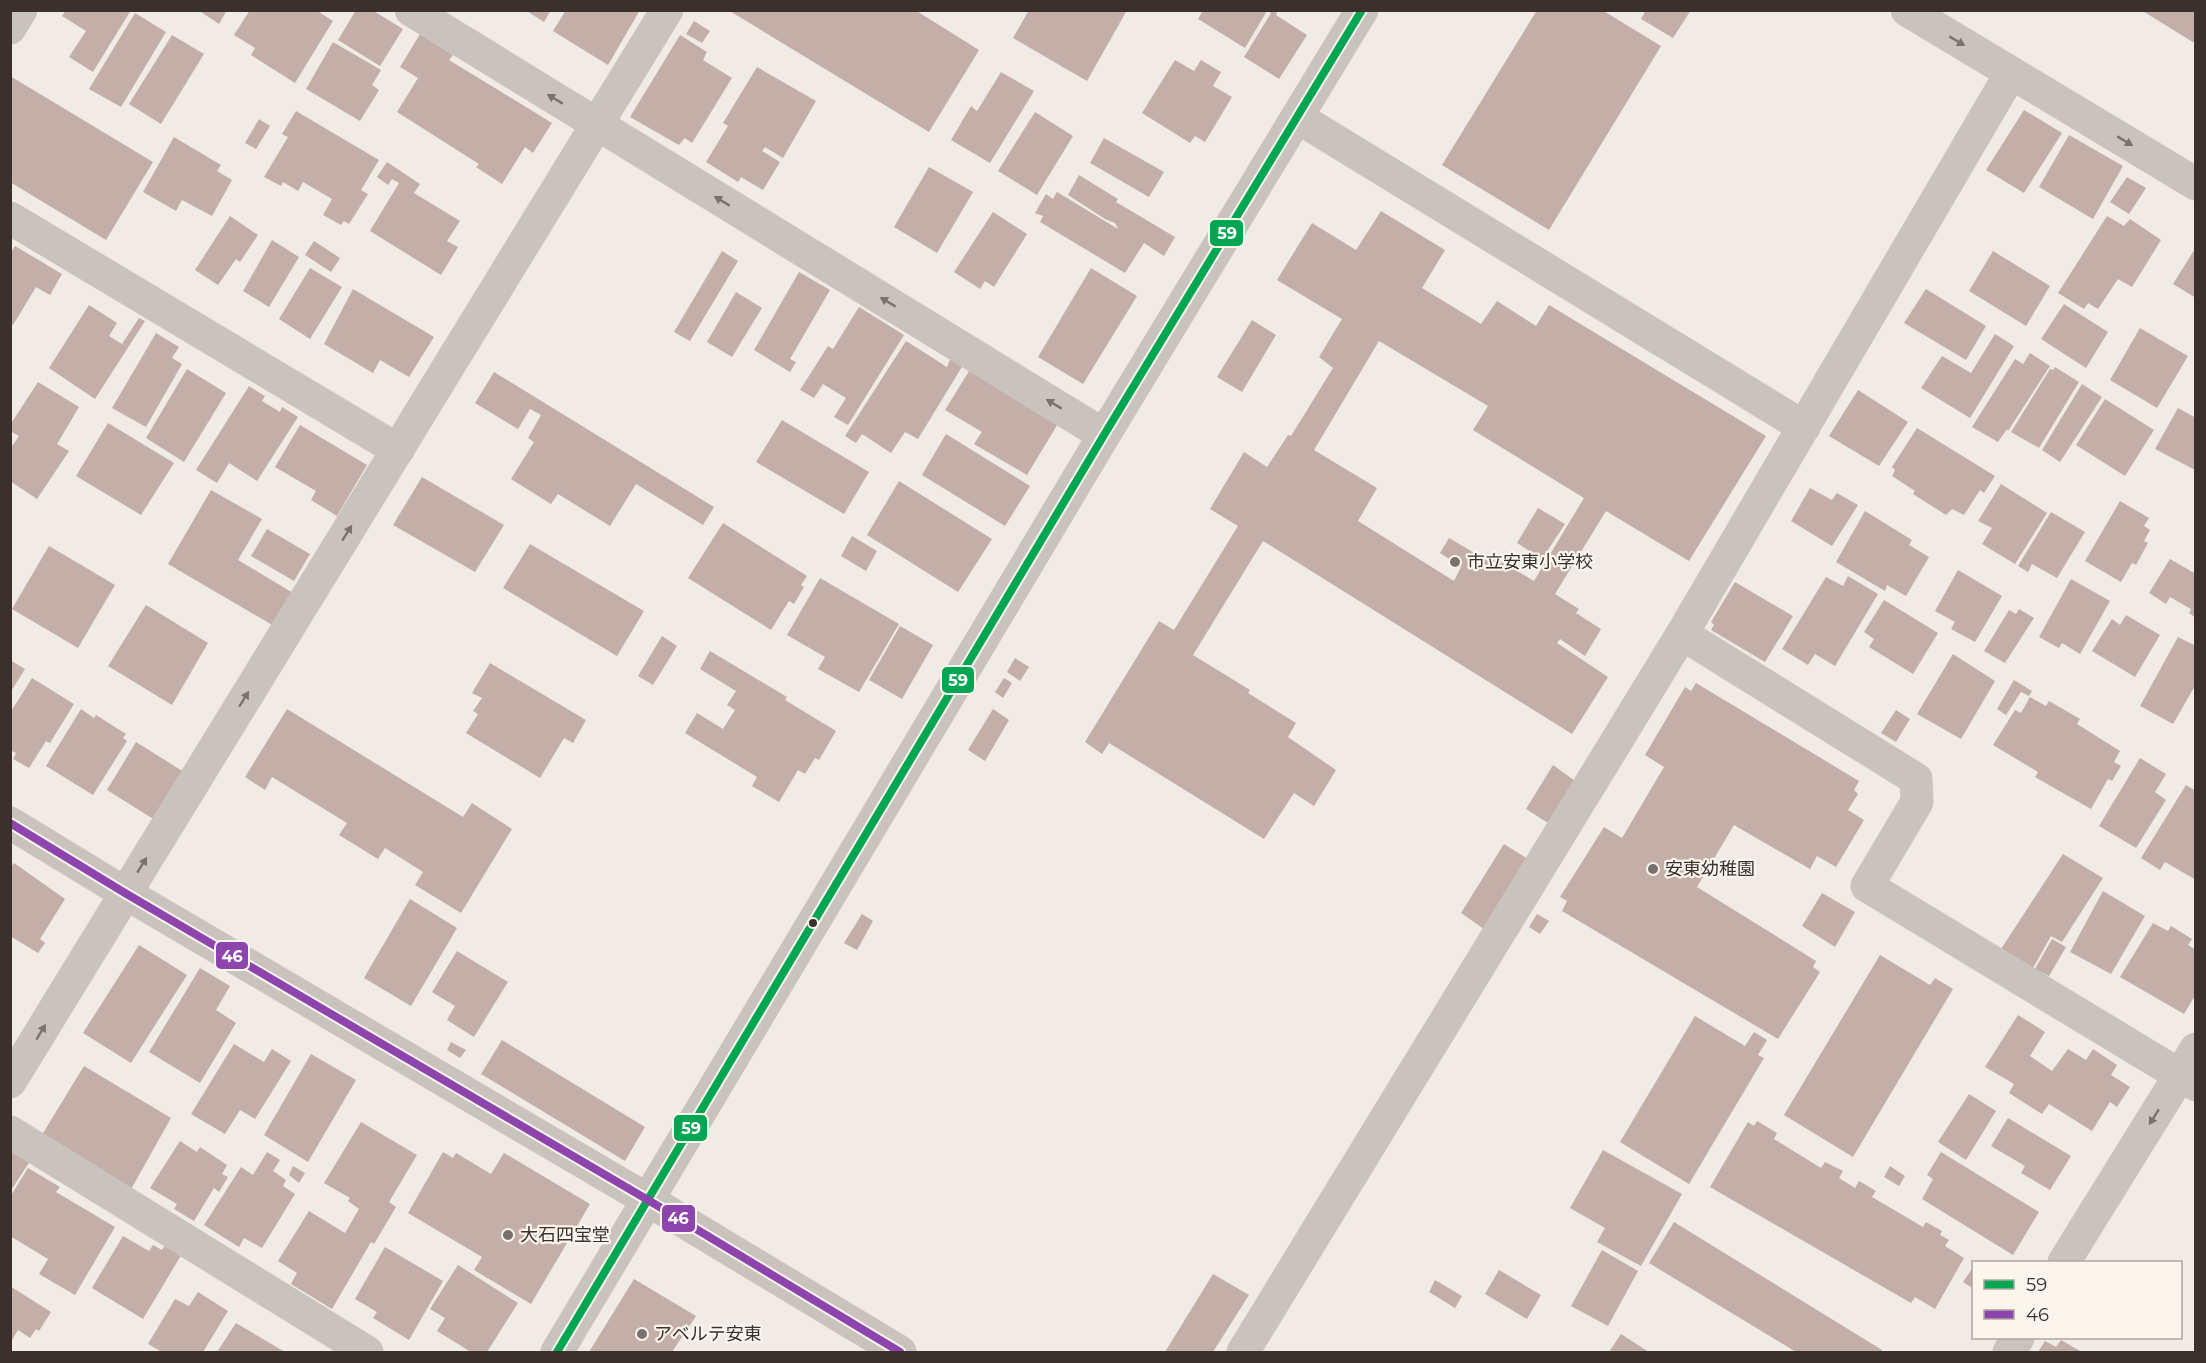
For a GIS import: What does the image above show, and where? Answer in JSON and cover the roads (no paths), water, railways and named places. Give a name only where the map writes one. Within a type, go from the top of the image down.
[{"type":"street","points":[[10,28],[21,10]]},
{"type":"street","points":[[411,10],[1104,435]]},
{"type":"street","points":[[10,1082],[667,10]]},
{"type":"street","points":[[557,1353],[1104,435],[1362,10]]},
{"type":"street","points":[[1907,10],[2196,184]]},
{"type":"street","points":[[1243,1353],[1682,634],[2011,73]]},
{"type":"street","points":[[1297,117],[1804,427]]},
{"type":"street","points":[[10,218],[398,450]]},
{"type":"street","points":[[1682,634],[1916,779],[1917,802],[1867,886],[2190,1070],[2065,1261]]},
{"type":"street","points":[[10,823],[648,1200],[900,1353]]},
{"type":"street","points":[[10,1132],[367,1353]]},
{"type":"street","points":[[2009,1353],[2017,1339]]},
{"type":"place","name":"市立安東小学校","points":[[1455,562]]},
{"type":"place","name":"安東幼稚園","points":[[1653,869]]},
{"type":"place","name":"大石四宝堂","points":[[508,1235]]},
{"type":"place","name":"アベルテ安東","points":[[642,1334]]}]
